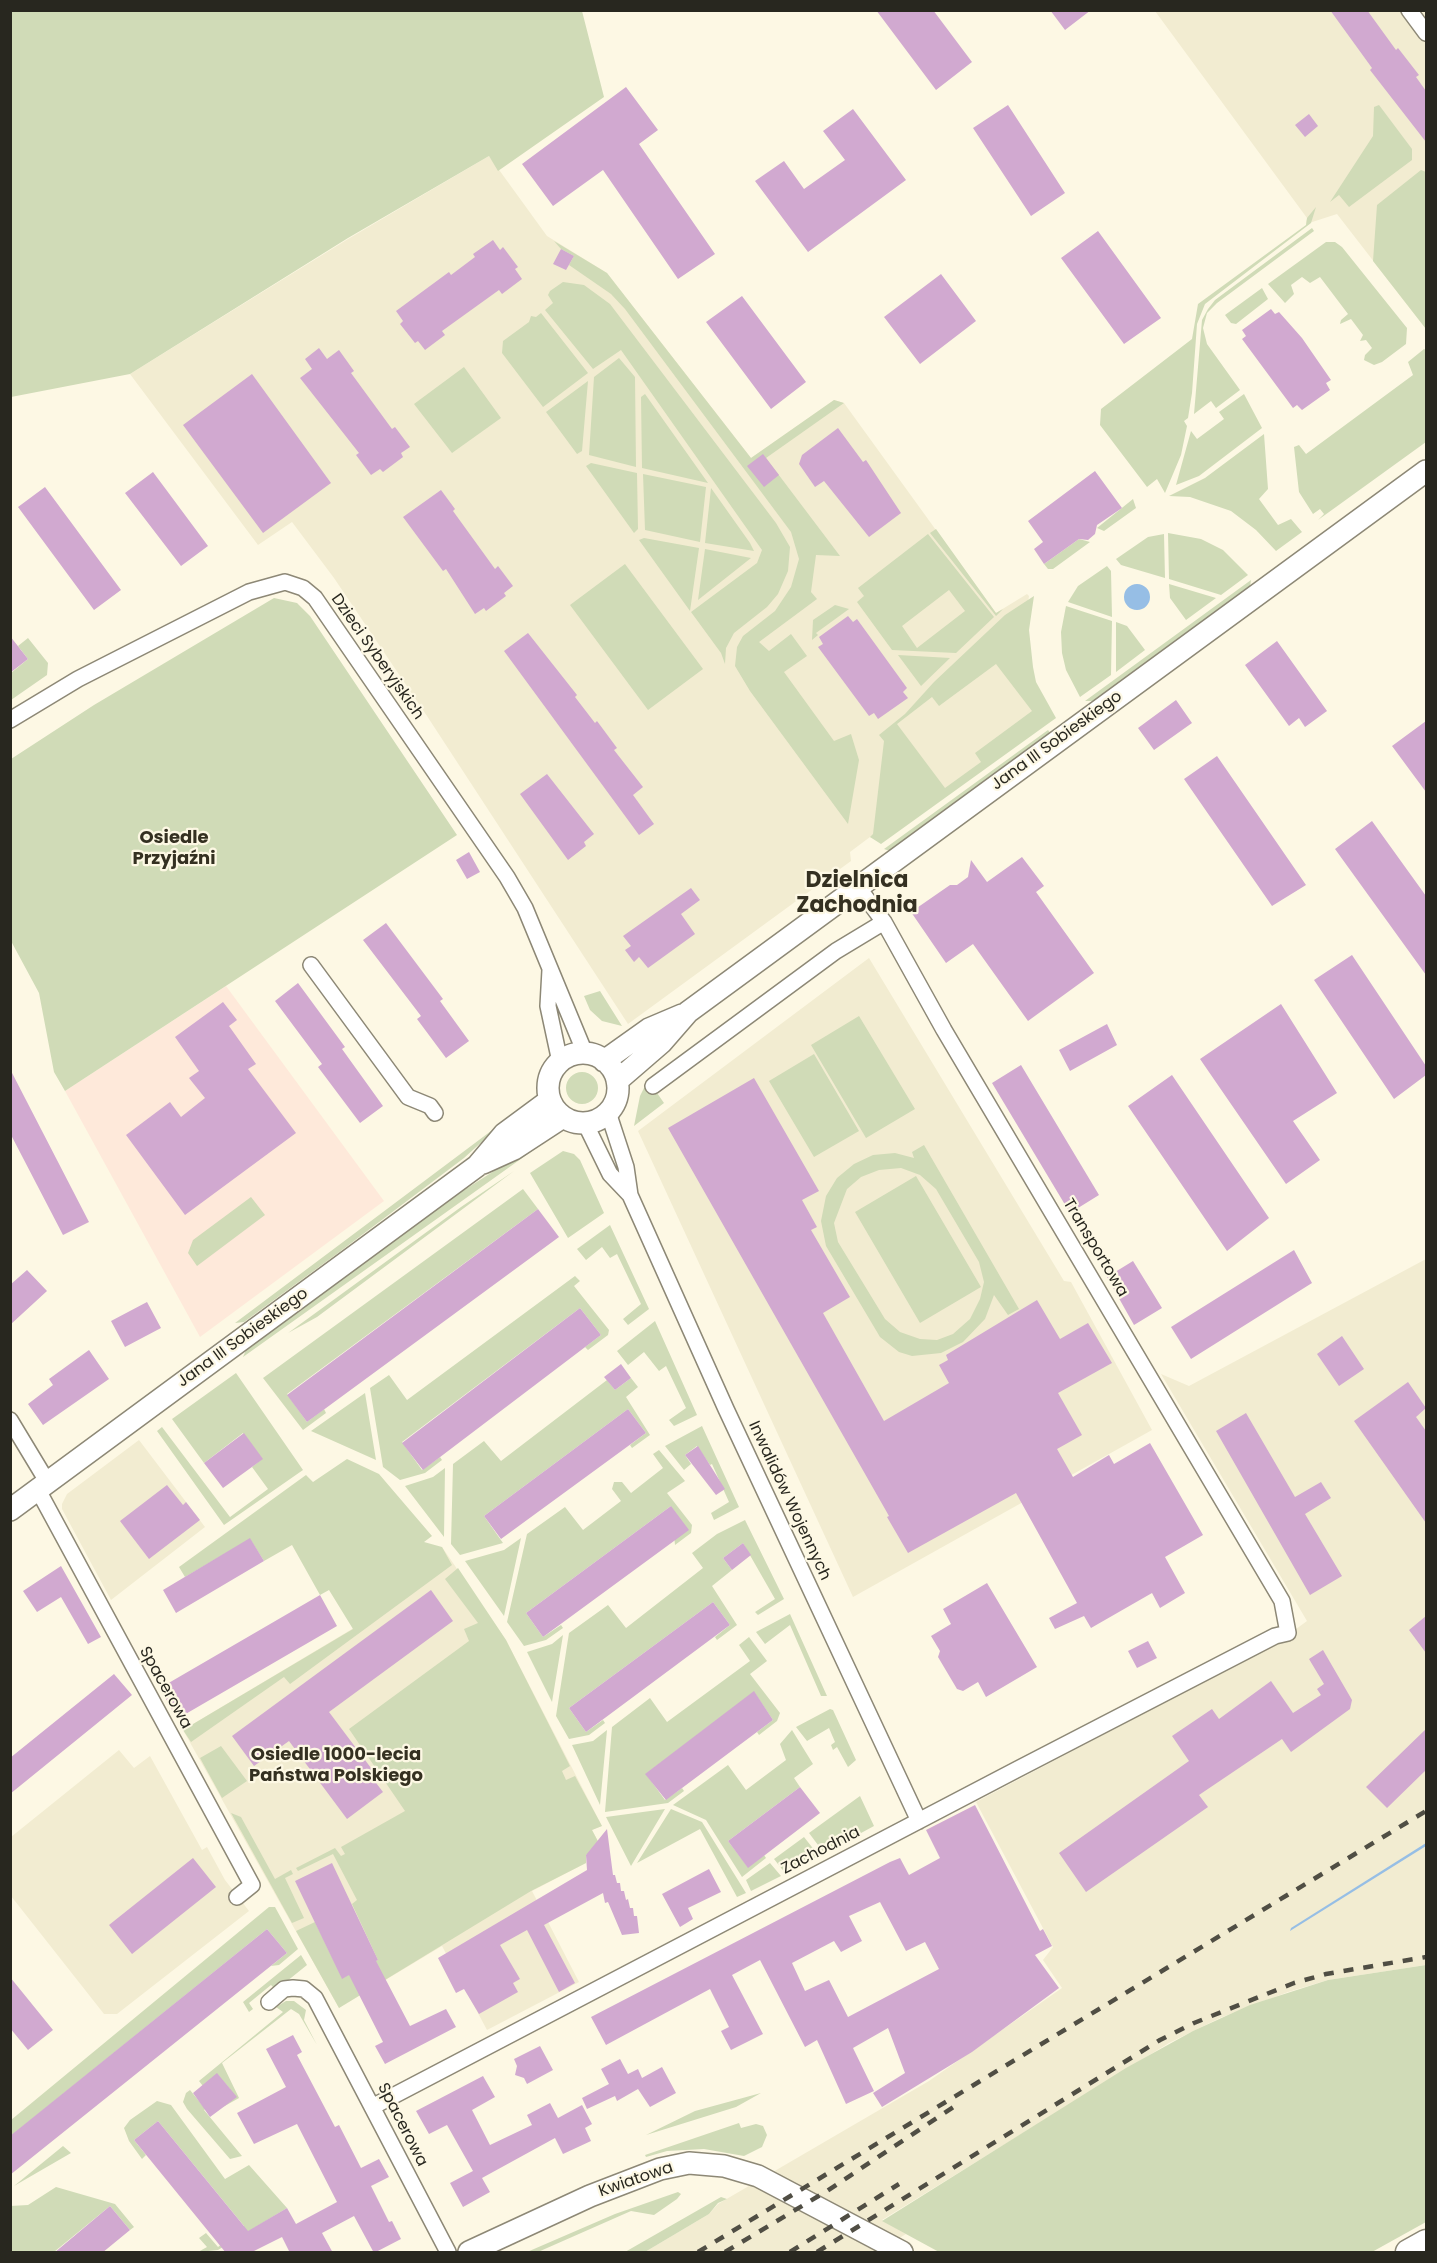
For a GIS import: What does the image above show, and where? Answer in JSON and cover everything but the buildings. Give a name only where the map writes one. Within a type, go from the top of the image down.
[{"type":"main road","points":[[1408,2253],[1426,2242]]},
{"type":"street","points":[[1409,10],[1426,33]]},
{"type":"street","name":"Jana III Sobieskiego","points":[[617,1081],[661,1043],[688,1012],[1426,471]]},
{"type":"street","name":"Dzieci Syberyjskich","points":[[10,720],[78,679],[249,592],[290,581],[303,588],[315,598],[507,877],[525,908],[550,967],[595,1057]]},
{"type":"street","name":"Transportowa","points":[[858,887],[884,922],[944,1030],[1282,1601],[1288,1633]]},
{"type":"street","points":[[652,1086],[836,951],[884,922]]},
{"type":"street","points":[[311,965],[408,1097],[430,1106],[435,1113]]},
{"type":"street","name":"Dzieci Syberyjskich","points":[[550,967],[548,1006],[560,1062]]},
{"type":"street","name":"Jana III Sobieskiego","points":[[595,1057],[688,1012]]},
{"type":"street","points":[[567,1056],[595,1057],[617,1081],[614,1102],[608,1112],[585,1123],[563,1117],[550,1100],[548,1086],[551,1073],[567,1056]]},
{"type":"street","name":"Jana III Sobieskiego","points":[[477,1166],[504,1134],[550,1100]]},
{"type":"street","name":"Inwalidów Wojennych","points":[[608,1112],[626,1167],[630,1195],[726,1409],[919,1821]]},
{"type":"street","name":"Jana III Sobieskiego","points":[[10,1510],[477,1166],[514,1149],[563,1117]]},
{"type":"street","name":"Inwalidów Wojennych","points":[[585,1123],[610,1174],[630,1195]]},
{"type":"street","points":[[10,1420],[43,1487]]},
{"type":"street","name":"Spacerowa","points":[[43,1487],[252,1885],[237,1897]]},
{"type":"street","name":"Zachodnia","points":[[372,2107],[1265,1641],[1288,1633]]},
{"type":"street","name":"Spacerowa","points":[[269,2002],[284,1989],[293,1988],[304,1989],[315,1998],[448,2253]]},
{"type":"street","name":"Kwiatowa","points":[[469,2253],[590,2196],[660,2169],[689,2163],[724,2166],[758,2176],[902,2253]]},
{"type":"shaded area","points":[[1155,11],[1426,11],[1426,329],[1337,214],[1306,224],[1307,218]]},
{"type":"shaded area","points":[[489,156],[547,236],[607,273],[751,458],[834,400],[844,403],[996,613],[1027,594],[1029,596],[1024,630],[1026,661],[1051,716],[879,841],[870,837],[850,852],[851,861],[628,1024],[427,716],[334,578],[292,522],[258,545],[130,374],[348,239]]},
{"type":"shaded area","points":[[869,958],[1064,1281],[1071,1282],[1152,1430],[853,1597],[638,1131]]},
{"type":"shaded area","points":[[226,986],[384,1201],[200,1337],[65,1091]]},
{"type":"shaded area","points":[[1426,1259],[1426,1965],[1328,1980],[1288,1992],[1220,2018],[1169,2043],[882,2220],[906,2234],[876,2252],[645,2252],[709,2214],[718,2204],[929,2081],[1062,1988],[1043,1960],[1053,1947],[976,1802],[1277,1643],[1307,1621],[1161,1374],[1189,1386]]},
{"type":"shaded area","points":[[139,1440],[205,1527],[111,1600],[62,1509],[62,1504],[67,1494]]},
{"type":"shaded area","points":[[442,1547],[506,1640],[602,1826],[592,1830],[601,1847],[586,1855],[586,1863],[532,1891],[579,1982],[487,2030],[442,1946],[339,2008],[183,1730],[352,1629]]},
{"type":"shaded area","points":[[119,1750],[134,1768],[150,1756],[202,1850],[207,1847],[225,1880],[249,1911],[117,2014],[104,2014],[11,1896],[11,1837]]},
{"type":"green space","points":[[11,10],[582,11],[604,97],[498,171],[489,156],[348,238],[130,374],[11,397]]},
{"type":"green space","points":[[1379,105],[1412,149],[1412,160],[1349,207],[1339,195],[1330,202],[1373,136],[1374,107]]},
{"type":"green space","points":[[1421,170],[1426,172],[1426,329],[1373,261],[1377,205]]},
{"type":"green space","points":[[1316,207],[1311,223],[1205,304],[1197,324],[1192,393],[1188,418],[1184,421],[1187,426],[1181,455],[1165,493],[1157,479],[1147,487],[1100,425],[1101,409],[1192,339],[1198,304],[1306,225],[1307,218]]},
{"type":"green space","points":[[1312,228],[1314,231],[1217,303],[1207,313],[1203,328],[1207,344],[1240,390],[1216,408],[1211,401],[1194,414],[1202,320],[1208,309],[1215,300]]},
{"type":"green space","points":[[554,241],[607,273],[751,458],[834,400],[844,403],[766,458],[840,556],[816,555],[811,592],[817,599],[759,642],[769,651],[791,634],[807,656],[784,672],[834,741],[851,734],[859,760],[848,824],[750,691],[735,666],[737,647],[743,636],[775,611],[791,587],[799,559],[791,532],[625,309],[611,294],[569,265],[574,256],[561,249]]},
{"type":"green space","points":[[1326,242],[1335,242],[1342,247],[1407,328],[1406,344],[1382,362],[1374,365],[1364,360],[1365,355],[1372,348],[1366,340],[1360,341],[1363,335],[1351,319],[1340,324],[1348,314],[1320,277],[1310,283],[1302,277],[1291,285],[1294,294],[1285,303],[1268,284]]},
{"type":"green space","points":[[563,282],[584,285],[610,304],[776,523],[790,547],[788,571],[778,594],[767,607],[734,633],[726,648],[725,664],[721,653],[691,612],[757,563],[762,550],[621,350],[593,369],[545,310],[553,303],[548,295],[550,291]]},
{"type":"green space","points":[[1262,288],[1268,299],[1236,324],[1231,323],[1225,315]]},
{"type":"green space","points":[[541,313],[588,373],[543,407],[502,353],[503,341],[529,322],[531,316],[536,317]]},
{"type":"green space","points":[[1424,349],[1426,350],[1426,442],[1318,520],[1324,514],[1320,509],[1313,514],[1299,492],[1294,447],[1299,445],[1306,454],[1413,375],[1408,362]]},
{"type":"green space","points":[[619,358],[635,377],[636,467],[589,455],[594,377]]},
{"type":"green space","points":[[464,367],[501,418],[452,453],[414,404]]},
{"type":"green space","points":[[588,381],[582,451],[577,454],[546,412]]},
{"type":"green space","points":[[645,394],[708,483],[642,468],[641,397]]},
{"type":"green space","points":[[1244,394],[1262,428],[1199,476],[1176,485],[1191,431],[1197,439],[1224,419],[1219,412]]},
{"type":"green space","points":[[1264,434],[1268,489],[1259,499],[1278,525],[1291,519],[1302,532],[1276,551],[1256,530],[1231,511],[1190,497],[1169,496],[1205,478]]},
{"type":"green space","points":[[591,463],[637,473],[638,529],[634,533],[586,466]]},
{"type":"green space","points":[[643,474],[706,487],[700,542],[645,530]]},
{"type":"green space","points":[[711,488],[750,543],[754,551],[705,543]]},
{"type":"green space","points":[[1133,499],[1136,508],[1104,531],[1097,528]]},
{"type":"green space","points":[[936,529],[996,613],[1003,609],[996,616],[930,533]]},
{"type":"green space","points":[[1168,533],[1201,539],[1223,550],[1248,575],[1221,595],[1169,579]]},
{"type":"green space","points":[[928,534],[994,617],[956,653],[892,650],[857,602],[864,596],[858,588]],"holes":[[[949,590],[965,611],[917,648],[902,626]]]},
{"type":"green space","points":[[1164,534],[1165,578],[1121,565],[1116,559],[1148,537]]},
{"type":"green space","points":[[644,538],[699,548],[690,611],[639,540]]},
{"type":"green space","points":[[1079,539],[1090,542],[1053,569],[1048,569],[1044,564]]},
{"type":"green space","points":[[705,549],[751,558],[698,600]]},
{"type":"green space","points":[[625,564],[703,669],[648,710],[570,605]]},
{"type":"green space","points":[[1107,566],[1111,571],[1112,617],[1068,602],[1078,586]]},
{"type":"green space","points":[[1251,580],[1250,587],[1095,701],[1085,701]]},
{"type":"green space","points":[[1169,584],[1216,598],[1186,620],[1170,598]]},
{"type":"green space","points":[[1034,596],[1029,630],[1033,667],[1036,682],[1056,718],[881,844],[870,837],[873,834],[884,741],[879,735],[905,714],[934,682],[1005,615]],"holes":[[[996,664],[1032,711],[975,753],[981,762],[945,788],[897,724],[932,697],[939,706]]]},
{"type":"green space","points":[[274,598],[297,603],[310,616],[457,835],[65,1091],[54,1072],[39,993],[11,941],[11,759],[94,705]]},
{"type":"green space","points":[[835,605],[849,609],[816,633],[818,635],[812,640],[813,620]]},
{"type":"green space","points":[[1066,606],[1112,621],[1111,675],[1080,697],[1066,670],[1062,653],[1061,632]]},
{"type":"green space","points":[[1116,622],[1127,626],[1145,650],[1116,672]]},
{"type":"green space","points":[[28,638],[48,663],[47,675],[11,700],[11,673],[28,659],[18,646]]},
{"type":"green space","points":[[898,655],[950,658],[921,686]]},
{"type":"green space","points":[[1048,730],[1051,734],[973,791],[890,851],[884,849]]},
{"type":"green space","points":[[600,991],[622,1026],[602,1021],[590,1010],[584,996]]},
{"type":"green space","points":[[859,1016],[915,1109],[866,1138],[811,1045]]},
{"type":"green space","points":[[814,1054],[859,1131],[814,1157],[769,1081]]},
{"type":"green space","points":[[582,1072],[593,1077],[598,1088],[593,1099],[582,1104],[571,1099],[566,1088],[571,1077]]},
{"type":"green space","points":[[648,1080],[664,1103],[634,1126],[640,1096]]},
{"type":"green space","points":[[507,1119],[464,1158],[338,1253],[244,1322],[235,1323]]},
{"type":"green space","points":[[924,1145],[1019,1309],[1008,1315],[994,1295],[985,1319],[963,1342],[941,1353],[912,1356],[899,1352],[880,1337],[826,1246],[821,1221],[826,1196],[837,1178],[854,1164],[873,1155],[895,1153],[914,1158],[912,1152]],"holes":[[[901,1168],[920,1175],[936,1189],[979,1262],[984,1282],[980,1299],[970,1319],[953,1334],[937,1340],[920,1339],[900,1332],[885,1319],[838,1242],[834,1223],[847,1189],[861,1177],[879,1170]]]},
{"type":"green space","points":[[530,1148],[532,1151],[243,1357],[246,1350],[458,1194]]},
{"type":"green space","points":[[563,1151],[574,1154],[580,1160],[604,1213],[568,1238],[530,1173]]},
{"type":"green space","points":[[514,1171],[317,1317],[288,1333],[461,1207]]},
{"type":"green space","points":[[916,1176],[981,1287],[920,1323],[855,1212]]},
{"type":"green space","points":[[523,1189],[538,1209],[287,1394],[307,1422],[324,1409],[326,1413],[303,1430],[263,1378]]},
{"type":"green space","points":[[251,1197],[265,1215],[197,1266],[188,1253],[193,1240]]},
{"type":"green space","points":[[610,1225],[649,1309],[628,1325],[623,1319],[641,1304],[617,1254],[610,1258],[602,1247],[586,1260],[577,1249]]},
{"type":"green space","points":[[575,1276],[580,1281],[574,1286],[609,1330],[608,1335],[588,1350],[585,1347],[601,1335],[580,1308],[402,1442],[422,1470],[440,1457],[442,1460],[425,1473],[400,1480],[383,1467],[370,1388],[389,1375],[407,1400]]},
{"type":"green space","points":[[655,1321],[697,1415],[674,1426],[669,1420],[686,1408],[666,1366],[659,1371],[644,1352],[628,1365],[617,1351]]},
{"type":"green space","points":[[236,1373],[303,1470],[224,1525],[157,1431],[162,1427],[230,1517],[268,1489],[252,1467],[262,1459],[243,1433],[204,1463],[172,1419]]},
{"type":"green space","points":[[631,1378],[638,1387],[626,1397],[650,1435],[632,1448],[630,1445],[646,1433],[628,1409],[484,1516],[503,1543],[460,1555],[451,1544],[453,1464],[484,1441],[501,1461],[607,1380],[615,1390]]},
{"type":"green space","points":[[365,1393],[376,1460],[311,1431]]},
{"type":"green space","points":[[702,1426],[739,1507],[714,1520],[711,1513],[729,1502],[712,1464],[710,1465],[697,1446],[685,1455],[691,1464],[684,1470],[665,1446]]},
{"type":"green space","points":[[659,1450],[685,1481],[667,1493],[692,1525],[691,1533],[675,1545],[671,1506],[526,1613],[543,1637],[561,1625],[563,1628],[546,1640],[524,1646],[507,1622],[527,1534],[565,1507],[583,1530],[621,1501],[612,1489],[614,1482],[622,1482],[631,1493],[663,1468],[653,1454]]},
{"type":"green space","points":[[347,1459],[379,1474],[432,1536],[424,1542],[442,1547],[452,1565],[290,1684],[284,1677],[191,1742],[183,1730],[353,1629],[329,1590],[320,1595],[292,1545],[264,1561],[250,1539],[185,1577],[179,1567],[306,1475],[313,1482]]},
{"type":"green space","points":[[445,1468],[444,1537],[405,1486],[433,1477]]},
{"type":"green space","points":[[745,1520],[784,1599],[758,1615],[755,1612],[775,1599],[743,1543],[723,1558],[732,1570],[712,1586],[737,1625],[717,1640],[715,1637],[730,1625],[713,1602],[569,1708],[586,1732],[603,1720],[605,1723],[589,1735],[569,1739],[556,1716],[569,1633],[608,1605],[626,1628],[703,1568],[692,1553],[717,1534]]},
{"type":"green space","points":[[521,1538],[504,1616],[465,1561],[504,1550]]},
{"type":"green space","points":[[458,1568],[506,1640],[570,1766],[562,1771],[566,1780],[575,1776],[602,1826],[592,1830],[601,1847],[586,1855],[586,1863],[531,1891],[339,2008],[296,1931],[315,1922],[342,1978],[378,1960],[352,1904],[357,1900],[333,1854],[298,1871],[296,1868],[335,1848],[341,1856],[345,1854],[341,1847],[405,1811],[349,1729],[469,1641],[464,1629],[478,1623],[445,1579]]},
{"type":"green space","points":[[790,1614],[827,1696],[821,1696],[790,1625],[765,1644],[756,1632]]},
{"type":"green space","points":[[563,1635],[552,1702],[527,1652],[552,1644]]},
{"type":"green space","points":[[749,1637],[767,1661],[750,1674],[780,1713],[777,1721],[759,1735],[757,1732],[773,1720],[754,1692],[646,1774],[665,1800],[682,1788],[684,1791],[668,1803],[605,1812],[612,1727],[650,1698],[667,1722],[750,1661],[739,1645]]},
{"type":"green space","points":[[830,1709],[833,1710],[856,1760],[848,1767],[837,1747],[833,1750],[831,1745],[835,1742],[829,1728],[807,1741],[796,1727]]},
{"type":"green space","points":[[607,1730],[600,1805],[572,1745],[593,1741]]},
{"type":"green space","points":[[792,1730],[813,1764],[794,1778],[800,1787],[728,1841],[748,1867],[764,1855],[766,1858],[742,1877],[706,1820],[673,1805],[728,1765],[746,1790],[786,1760],[780,1744]]},
{"type":"green space","points":[[221,1746],[247,1781],[222,1798],[200,1758]]},
{"type":"green space","points":[[860,1796],[874,1826],[824,1853],[809,1833]]},
{"type":"green space","points":[[665,1809],[631,1866],[606,1817]]},
{"type":"green space","points":[[671,1809],[702,1822],[746,1893],[737,1897],[700,1829],[637,1863]]},
{"type":"green space","points":[[231,1813],[241,1817],[275,1879],[291,1870],[293,1874],[285,1878],[304,1918],[292,1923]]},
{"type":"green space","points":[[804,1837],[819,1856],[785,1873],[774,1859]]},
{"type":"green space","points":[[770,1863],[781,1876],[751,1891],[746,1880]]},
{"type":"green space","points":[[269,1907],[275,1907],[298,1949],[279,1965],[271,1966],[287,1953],[267,1929],[11,2136],[11,2120]]},
{"type":"green space","points":[[301,1955],[307,1965],[276,1990],[271,1985],[249,2003],[253,2009],[249,2012],[243,2002]]},
{"type":"green space","points":[[1426,1965],[1426,2222],[1372,2252],[939,2252],[882,2221],[1126,2068],[1193,2031],[1250,2005],[1328,1980]]},
{"type":"green space","points":[[286,2001],[294,2001],[306,2010],[304,2020],[317,2045],[299,2014],[291,2009],[222,2063],[239,2098],[223,2107],[218,2100],[230,2089],[217,2074],[217,2100],[204,2110],[242,2156],[230,2159],[187,2109],[183,2102],[186,2093],[190,2090],[203,2106],[213,2099],[199,2081],[283,2012],[276,2007]]},
{"type":"green space","points":[[761,2093],[736,2107],[646,2135],[695,2111]]},
{"type":"green space","points":[[157,2101],[171,2105],[225,2179],[249,2165],[287,2208],[218,2250],[198,2252],[207,2247],[199,2238],[206,2233],[218,2247],[244,2226],[158,2121],[134,2140],[146,2155],[142,2159],[129,2141],[124,2128],[130,2120]]},
{"type":"green space","points":[[739,2123],[741,2128],[756,2124],[763,2126],[767,2135],[762,2147],[744,2156],[704,2149],[667,2151],[646,2157],[645,2155]]},
{"type":"green space","points":[[63,2146],[71,2153],[14,2186]]},
{"type":"green space","points":[[56,2187],[115,2204],[134,2227],[130,2230],[110,2206],[54,2252],[11,2252],[10,2206],[28,2205]]},
{"type":"green space","points":[[678,2192],[681,2194],[677,2199],[654,2215],[631,2211],[538,2252],[527,2252],[615,2214]]},
{"type":"green space","points":[[721,2197],[727,2199],[718,2203],[709,2214],[645,2252],[625,2252]]},
{"type":"water","points":[[1137,584],[1146,588],[1150,597],[1146,606],[1137,610],[1128,606],[1124,597],[1128,588]]},
{"type":"water","points":[[1426,1843],[1426,1846],[1290,1931],[1291,1928]]},
{"type":"railway","points":[[698,2252],[1426,1811]]},
{"type":"railway","points":[[817,2252],[1160,2040],[1194,2023],[1294,1983],[1326,1974],[1426,1957]]},
{"type":"railway","points":[[725,2252],[827,2191],[955,2106]]},
{"type":"railway","points":[[790,2252],[899,2184]]},
{"type":"district","name":"Osiedle Przyjaźni","points":[[174,848]]},
{"type":"district","name":"Dzielnica Zachodnia","points":[[857,894]]},
{"type":"district","name":"Osiedle 1000-lecia Państwa Polskiego","points":[[336,1765]]}]
